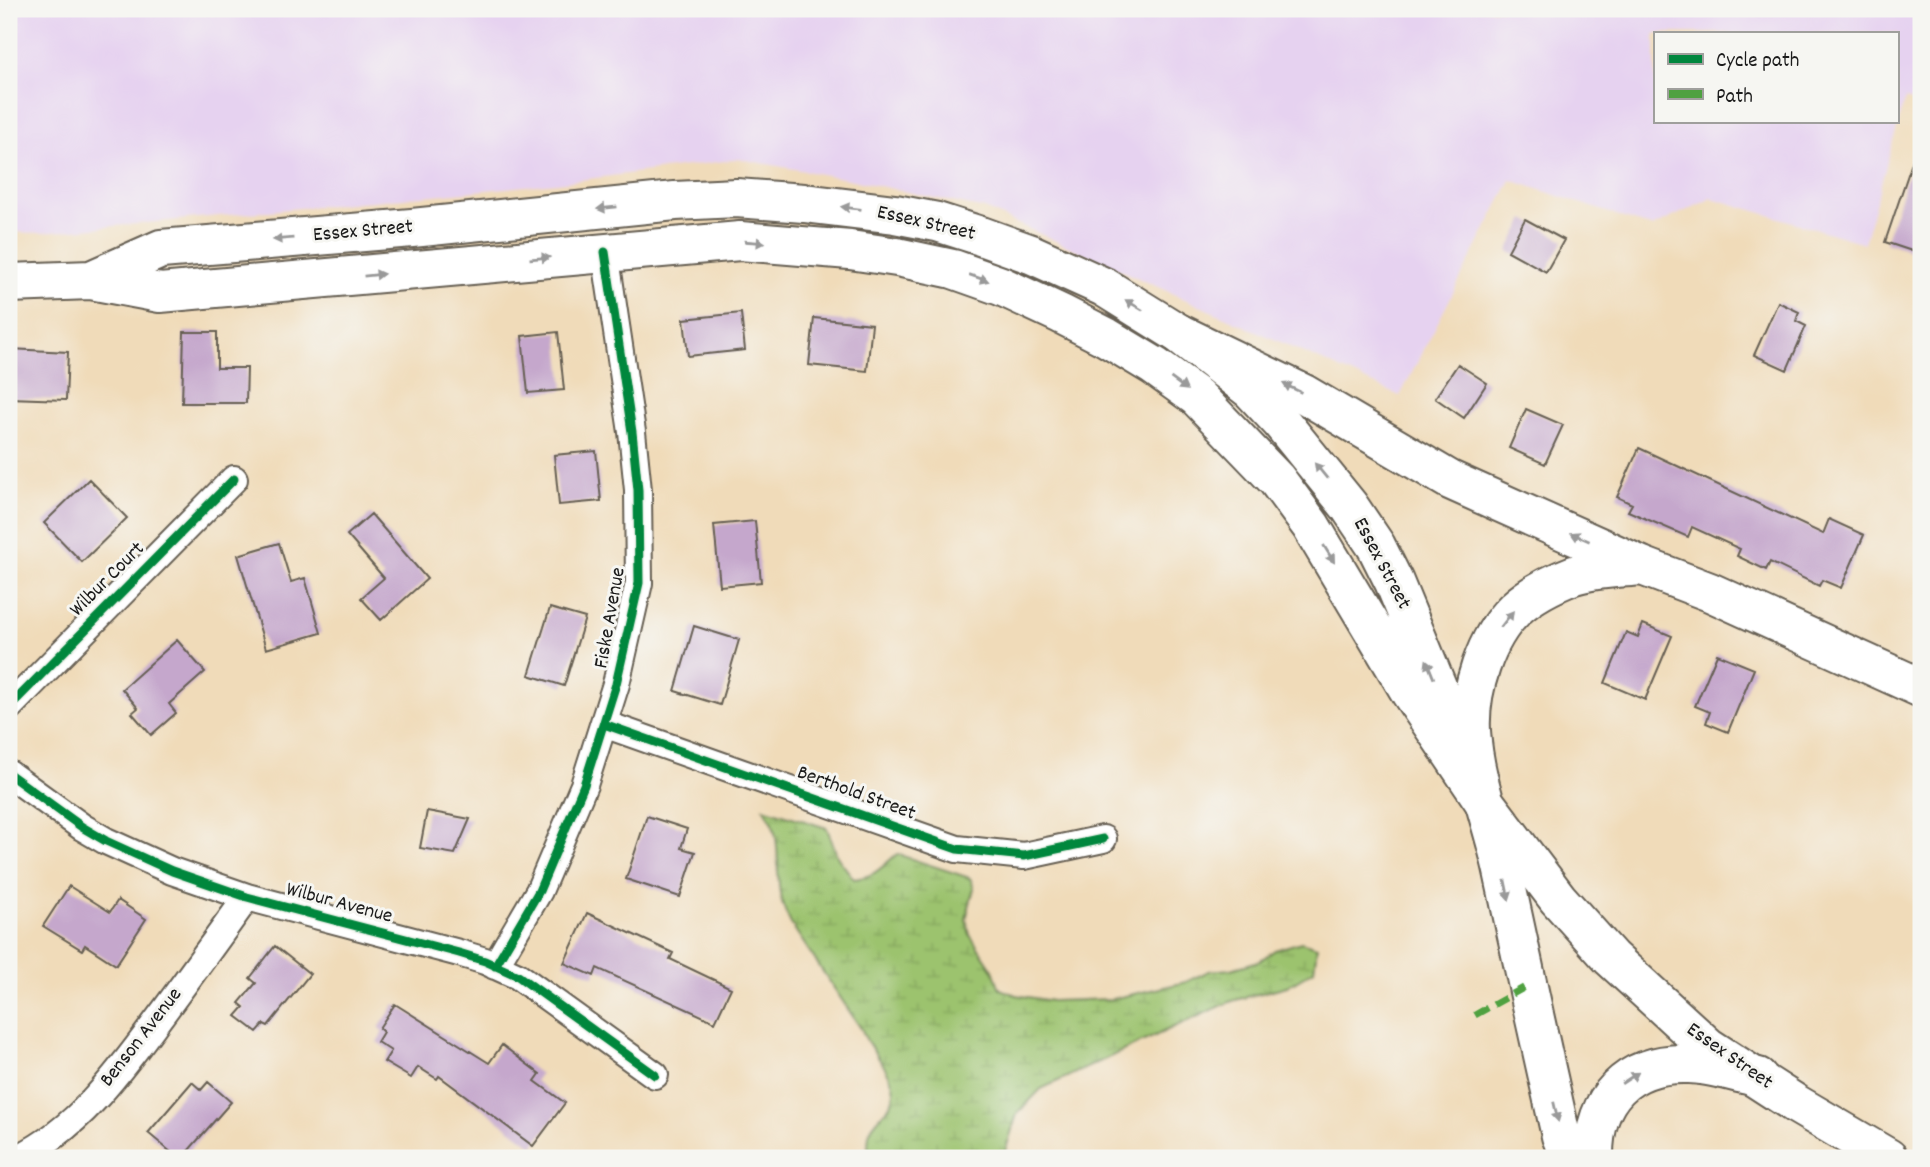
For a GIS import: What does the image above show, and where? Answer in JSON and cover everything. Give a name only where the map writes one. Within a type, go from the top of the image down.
[{"type":"main road","name":"Essex Street","points":[[91,280],[161,250],[675,201],[736,198],[842,207],[937,222],[981,236],[1064,268],[1104,287],[1211,357],[1251,390],[1281,422],[1349,506],[1376,546],[1410,620],[1483,800]]},
{"type":"main road","name":"Essex Street","points":[[9,283],[91,280],[160,293],[740,241],[792,244],[897,257],[953,269],[1001,286],[1106,337],[1154,366],[1197,397],[1276,480],[1311,526],[1410,692],[1483,800],[1558,899],[1611,958],[1708,1047],[1796,1104],[1888,1158]]},
{"type":"main road","points":[[1178,333],[1304,394],[1450,480],[1642,566],[1723,597],[1921,688]]},
{"type":"main road","points":[[1570,1158],[1561,1136],[1502,867],[1483,800],[1471,732],[1473,699],[1482,665],[1496,633],[1515,609],[1542,590],[1577,574],[1642,566]]},
{"type":"main road","points":[[1594,1158],[1594,1134],[1604,1105],[1620,1084],[1641,1071],[1666,1064],[1691,1064],[1758,1077]]},
{"type":"street","name":"Fiske Avenue","points":[[495,966],[539,891],[584,785],[604,724],[639,583],[638,490],[605,252]]},
{"type":"street","name":"Wilbur Court","points":[[9,707],[99,613],[234,480]]},
{"type":"street","name":"Berthold Street","points":[[604,724],[957,849],[1024,856],[1103,839]]},
{"type":"street","name":"Wilbur Avenue","points":[[9,774],[82,827],[132,854],[172,871],[247,897],[459,953],[518,976],[655,1075]]},
{"type":"street","name":"Benson Avenue","points":[[18,1158],[57,1136],[103,1090],[247,897]]},
{"type":"shaded area","points":[[9,9],[1921,9],[1921,103],[1905,99],[1864,243],[1712,198],[1652,227],[1511,180],[1400,396],[985,209],[740,159],[557,183],[42,233],[9,232]]},
{"type":"green space","points":[[764,808],[827,828],[838,858],[854,879],[873,873],[897,854],[970,878],[974,888],[966,919],[970,935],[993,970],[1000,989],[1016,995],[1052,1001],[1112,999],[1186,982],[1209,971],[1231,969],[1259,961],[1275,950],[1301,942],[1317,947],[1314,970],[1287,986],[1232,1001],[1041,1089],[1017,1114],[1003,1158],[867,1158],[870,1131],[893,1098],[892,1082],[862,1030],[787,916],[781,897],[774,828]]},
{"type":"building","points":[[1917,148],[1921,149],[1921,254],[1885,242]]},
{"type":"building","points":[[1525,219],[1564,240],[1546,272],[1508,251]]},
{"type":"building","points":[[1778,302],[1799,312],[1796,321],[1806,326],[1787,370],[1754,355]]},
{"type":"building","points":[[741,313],[745,350],[688,356],[684,319]]},
{"type":"building","points":[[814,318],[872,324],[867,371],[809,365]]},
{"type":"building","points":[[184,332],[217,332],[217,368],[247,368],[246,403],[182,403]]},
{"type":"building","points":[[558,332],[564,390],[528,393],[522,336]]},
{"type":"building","points":[[10,349],[68,352],[66,400],[9,398]]},
{"type":"building","points":[[1458,364],[1487,383],[1464,418],[1435,398]]},
{"type":"building","points":[[1526,409],[1563,425],[1545,464],[1509,448]]},
{"type":"building","points":[[1639,448],[1823,534],[1829,519],[1864,535],[1841,588],[1822,580],[1819,586],[1770,562],[1766,570],[1737,556],[1740,549],[1692,527],[1688,537],[1628,511],[1632,504],[1617,497]]},
{"type":"building","points":[[596,451],[601,501],[559,505],[554,455]]},
{"type":"building","points":[[89,479],[127,518],[82,562],[44,523]]},
{"type":"building","points":[[371,514],[427,579],[381,620],[361,598],[384,578],[347,535]]},
{"type":"building","points":[[755,521],[761,582],[720,586],[714,525]]},
{"type":"building","points":[[279,543],[291,582],[305,578],[321,633],[266,649],[238,555]]},
{"type":"building","points":[[550,608],[585,618],[564,686],[529,675]]},
{"type":"building","points":[[1643,624],[1672,636],[1645,700],[1605,683],[1626,632],[1638,637]]},
{"type":"building","points":[[694,626],[739,640],[720,705],[675,691]]},
{"type":"building","points":[[177,640],[205,672],[169,704],[176,713],[151,735],[132,713],[138,708],[122,689]]},
{"type":"building","points":[[1717,654],[1754,669],[1728,732],[1706,723],[1710,712],[1695,706]]},
{"type":"building","points":[[427,811],[470,819],[455,854],[420,848]]},
{"type":"building","points":[[647,816],[687,829],[681,848],[695,852],[680,897],[626,879]]},
{"type":"building","points":[[69,886],[110,912],[118,900],[146,919],[116,965],[85,945],[82,950],[43,926]]},
{"type":"building","points":[[587,913],[673,953],[670,959],[731,988],[715,1022],[597,968],[594,976],[564,963]]},
{"type":"building","points":[[275,946],[310,974],[268,1026],[264,1024],[257,1032],[236,1016],[244,1007],[239,1003],[256,983],[250,978]]},
{"type":"building","points":[[395,1004],[489,1063],[502,1045],[540,1074],[535,1081],[565,1103],[533,1146],[439,1076],[437,1079],[418,1067],[411,1078],[384,1062],[391,1051],[377,1042],[383,1032],[379,1028]]},
{"type":"building","points":[[192,1082],[201,1090],[208,1082],[231,1102],[182,1158],[178,1158],[148,1133]]},
{"type":"marked path","points":[[1475,1015],[1527,986]]},
{"type":"cycle path","points":[[495,966],[539,891],[584,785],[616,684],[639,583],[638,490],[605,252]]},
{"type":"cycle path","points":[[9,707],[234,479]]},
{"type":"cycle path","points":[[604,724],[957,849],[1024,856],[1103,839]]},
{"type":"cycle path","points":[[9,774],[82,827],[172,871],[247,897],[459,953],[518,976],[655,1075]]}]
